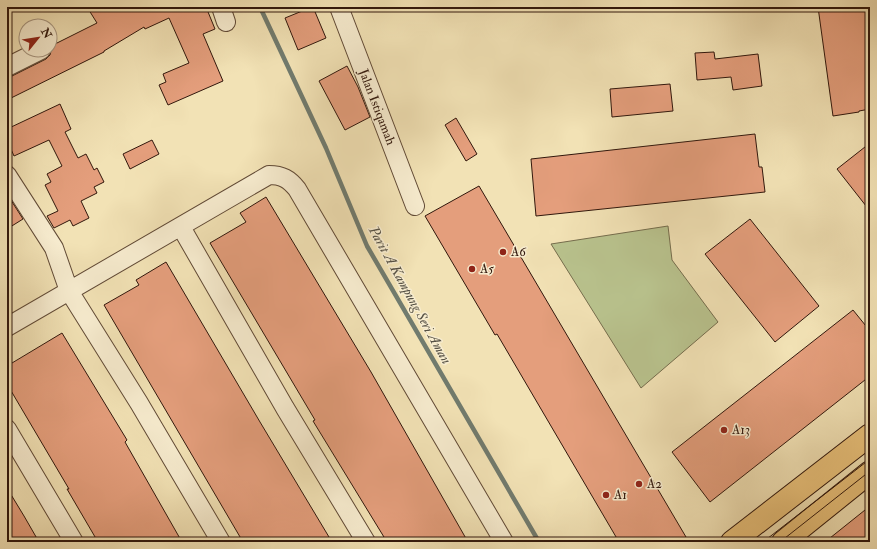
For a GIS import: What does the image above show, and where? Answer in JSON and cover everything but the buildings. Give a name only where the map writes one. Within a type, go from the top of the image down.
[{"type":"main road","points":[[732,542],[870,435]]},
{"type":"main road","points":[[783,542],[870,472]]},
{"type":"street","name":"Jalan Istiqamah","points":[[339,7],[415,206]]},
{"type":"street","points":[[7,67],[25,58]]},
{"type":"street","points":[[7,175],[54,248],[69,291],[139,403],[221,542]]},
{"type":"street","points":[[7,327],[269,176],[278,175],[291,182],[303,200],[504,542]]},
{"type":"street","points":[[181,227],[285,408],[366,542]]},
{"type":"street","points":[[7,429],[74,542]]},
{"type":"green space","points":[[668,226],[672,260],[718,322],[641,388],[551,244]]},
{"type":"waterway","name":"Parit A Kampung Seri Aman","points":[[260,7],[326,148],[367,246],[539,542]]},
{"type":"tram line","points":[[763,542],[870,459]]},
{"type":"tram line","points":[[780,542],[870,471]]},
{"type":"place","name":"A6","points":[[503,252]]},
{"type":"place","name":"A5","points":[[472,269]]},
{"type":"place","name":"A13","points":[[724,430]]},
{"type":"place","name":"A2","points":[[639,484]]},
{"type":"place","name":"A1","points":[[606,495]]}]
